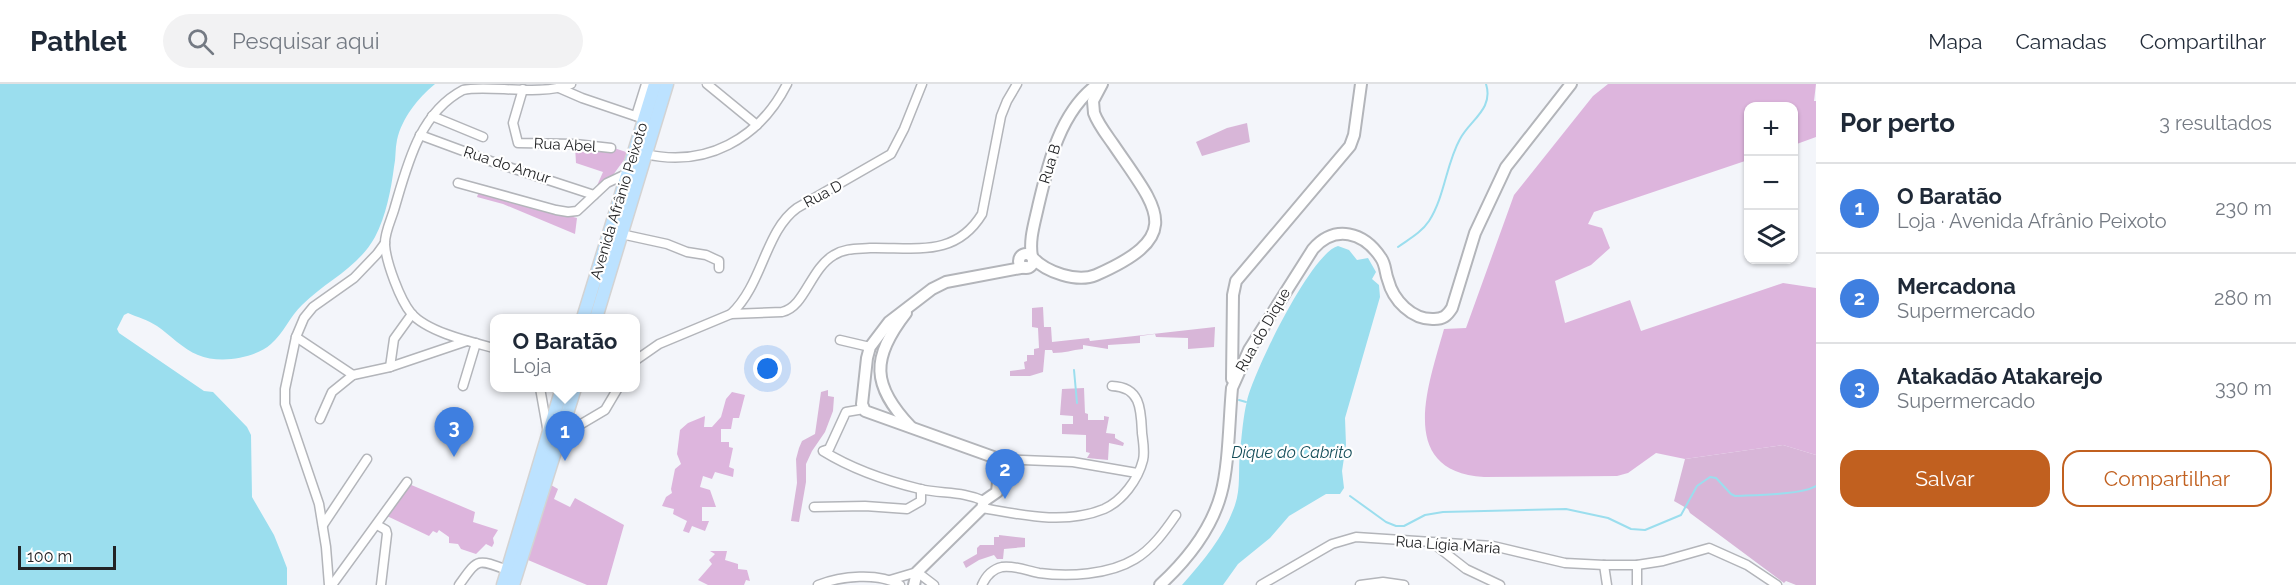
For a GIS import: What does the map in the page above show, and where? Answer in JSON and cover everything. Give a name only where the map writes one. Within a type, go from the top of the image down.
[{"type":"main road","name":"Avenida Afrânio Peixoto","points":[[584,314],[626,174],[640,118],[655,84]]},
{"type":"main road","name":"Avenida Afrânio Peixoto","points":[[597,314],[667,84]]},
{"type":"main road","points":[[513,585],[553,436],[561,392]]},
{"type":"main road","points":[[503,585],[553,436],[570,407],[574,392]]},
{"type":"street","points":[[330,585],[323,525],[313,482],[285,404],[285,388],[300,324],[309,311],[354,278],[385,243],[406,171],[420,135],[432,116],[451,98],[470,87],[559,88],[571,84]]},
{"type":"street","points":[[559,88],[640,118],[646,84]]},
{"type":"street","points":[[706,84],[757,125]]},
{"type":"street","points":[[645,154],[678,159],[699,156],[723,148],[757,125],[775,105],[787,84]]},
{"type":"street","name":"Rua D","points":[[731,314],[752,288],[778,230],[790,213],[891,154],[922,84]]},
{"type":"street","points":[[640,357],[659,344],[731,314],[790,310],[802,297],[817,269],[842,251],[937,248],[955,242],[964,236],[975,226],[982,214],[1001,116],[1017,84]]},
{"type":"street","points":[[914,430],[893,406],[880,379],[880,360],[889,322],[932,289],[946,282],[1009,269],[1029,261],[1081,278],[1089,278],[1130,258],[1150,241],[1155,228],[1156,216],[1152,203],[1094,113],[1093,100],[1100,84]]},
{"type":"street","name":"Rua B","points":[[1029,261],[1030,243],[1046,172],[1058,138],[1079,102],[1100,84]]},
{"type":"street","points":[[1232,388],[1233,295],[1236,281],[1350,146],[1355,129],[1361,84]]},
{"type":"street","name":"Rua do Dique","points":[[1160,585],[1200,540],[1220,498],[1232,388],[1248,350],[1312,249],[1328,236],[1353,235],[1367,243],[1382,259],[1391,288],[1404,307],[1414,315],[1425,319],[1439,319],[1446,316],[1452,308],[1476,233],[1506,167],[1571,84]]},
{"type":"street","name":"Rua Abel","points":[[523,89],[513,123],[519,143],[575,144],[611,148]]},
{"type":"street","points":[[432,116],[483,137]]},
{"type":"street","name":"Rua do Amur","points":[[420,135],[492,162],[594,195]]},
{"type":"street","points":[[458,183],[568,212],[582,208],[615,178],[626,174]]},
{"type":"street","points":[[621,234],[706,255],[719,261],[719,268]]},
{"type":"street","points":[[385,243],[395,278],[406,306],[412,314],[429,326],[490,347]]},
{"type":"street","points":[[390,367],[394,339],[412,314]]},
{"type":"street","points":[[886,333],[870,347],[864,372],[862,404],[868,413],[999,459],[1073,462],[1137,473]]},
{"type":"street","points":[[296,337],[353,375]]},
{"type":"street","points":[[840,340],[870,347]]},
{"type":"street","points":[[320,419],[332,392],[353,375],[390,367],[472,342]]},
{"type":"street","points":[[463,386],[472,342]]},
{"type":"street","points":[[1233,345],[1248,350]]},
{"type":"street","points":[[864,409],[847,412],[829,449],[823,451],[839,461],[921,489],[969,494],[983,504],[1041,517],[1080,516],[1103,509],[1118,501],[1137,473],[1143,455],[1141,411],[1131,392],[1120,387],[1112,387]]},
{"type":"street","points":[[541,392],[553,436],[608,407],[616,392]]},
{"type":"street","points":[[570,407],[577,417],[586,420]]},
{"type":"street","points":[[323,525],[367,459]]},
{"type":"street","points":[[818,585],[850,578],[890,580],[917,572],[998,491],[999,459]]},
{"type":"street","points":[[330,585],[378,525],[407,482]]},
{"type":"street","points":[[814,507],[865,506],[907,509],[921,501],[921,489]]},
{"type":"street","points":[[982,585],[992,572],[1004,567],[1065,575],[1122,565],[1134,560],[1148,549],[1176,515]]},
{"type":"street","points":[[378,525],[386,530],[387,534],[381,585]]},
{"type":"street","name":"Rua Lígia Maria","points":[[1261,585],[1335,543],[1359,537],[1500,547],[1565,563],[1604,565],[1637,565],[1664,561],[1709,548],[1747,566],[1778,585]]},
{"type":"street","points":[[1431,542],[1466,569],[1500,585]]},
{"type":"street","points":[[459,585],[478,563],[485,562],[507,570]]},
{"type":"street","points":[[1604,565],[1607,585]]},
{"type":"street","points":[[1637,565],[1637,585]]},
{"type":"street","points":[[914,585],[917,572]]},
{"type":"street","points":[[917,572],[934,585]]},
{"type":"street","points":[[890,580],[900,585]]},
{"type":"street","points":[[1360,585],[1383,582],[1404,585]]},
{"type":"shaded area","points":[[1608,84],[1816,84],[1814,101],[1816,101],[1816,137],[1798,144],[1798,102],[1744,102],[1744,161],[1594,212],[1588,224],[1602,228],[1610,248],[1591,265],[1555,281],[1565,323],[1630,300],[1641,331],[1783,283],[1816,288],[1816,455],[1783,445],[1685,459],[1656,453],[1628,473],[1617,476],[1484,477],[1456,471],[1438,459],[1428,443],[1425,422],[1426,399],[1444,329],[1466,328],[1514,195],[1593,96]]},
{"type":"shaded area","points":[[1247,123],[1250,142],[1202,156],[1196,142],[1227,128]]},
{"type":"shaded area","points":[[575,146],[611,147],[629,153],[600,193],[596,188],[603,172],[576,163]]},
{"type":"shaded area","points":[[479,191],[577,218],[575,234],[503,204],[477,197]]},
{"type":"shaded area","points":[[1043,307],[1044,327],[1051,327],[1052,342],[1089,338],[1090,341],[1215,327],[1214,347],[1188,349],[1188,338],[1156,337],[1155,334],[1140,336],[1140,343],[1108,345],[1108,349],[1083,345],[1083,349],[1061,353],[1045,350],[1043,372],[1030,376],[1010,376],[1010,371],[1025,369],[1024,362],[1027,361],[1027,355],[1034,355],[1034,349],[1039,348],[1038,328],[1032,327],[1032,308]]},
{"type":"shaded area","points":[[1084,388],[1085,413],[1088,414],[1088,420],[1104,420],[1104,416],[1109,417],[1106,433],[1115,434],[1115,438],[1124,443],[1123,446],[1109,443],[1108,460],[1087,458],[1090,453],[1086,452],[1086,435],[1062,434],[1062,424],[1073,424],[1073,416],[1060,415],[1062,389]]},
{"type":"shaded area","points":[[828,390],[828,396],[834,397],[833,411],[825,432],[806,464],[806,482],[799,522],[791,521],[797,483],[796,459],[799,448],[802,441],[815,434],[821,392]]},
{"type":"shaded area","points":[[732,392],[745,395],[739,418],[733,418],[731,429],[721,429],[721,442],[729,442],[729,447],[733,448],[729,467],[734,469],[733,477],[715,472],[712,479],[703,476],[700,487],[710,490],[716,507],[702,507],[702,521],[709,521],[705,531],[692,526],[689,533],[683,531],[687,521],[673,514],[674,509],[662,506],[666,497],[672,493],[675,469],[681,464],[677,454],[680,430],[688,423],[705,416],[704,427],[712,427],[721,417],[726,399]]},
{"type":"shaded area","points":[[1783,445],[1816,455],[1816,585],[1796,585],[1786,581],[1784,583],[1690,513],[1688,509],[1674,501],[1685,459]]},
{"type":"shaded area","points":[[409,484],[475,512],[473,522],[498,530],[493,538],[492,547],[486,544],[476,554],[461,549],[458,544],[449,543],[449,537],[439,530],[437,533],[433,531],[429,536],[387,516]]},
{"type":"shaded area","points":[[551,485],[558,489],[554,499],[570,507],[575,498],[624,525],[607,585],[587,585],[528,560]]},
{"type":"shaded area","points":[[999,535],[1025,538],[1025,547],[1004,549],[1003,559],[997,559],[994,555],[966,568],[963,562],[977,554],[977,548],[980,545],[994,545],[994,537],[999,537]]},
{"type":"shaded area","points":[[710,551],[727,551],[725,560],[738,564],[738,569],[747,570],[750,581],[746,580],[744,585],[708,585],[698,580],[712,564],[709,560],[715,554]]},
{"type":"water","points":[[0,84],[435,84],[412,109],[399,132],[388,203],[375,237],[360,258],[302,305],[271,344],[255,353],[236,359],[216,359],[206,358],[192,352],[154,324],[128,313],[124,315],[117,329],[119,333],[204,391],[213,392],[247,427],[251,435],[252,497],[274,535],[282,555],[287,568],[287,585],[0,585]]},
{"type":"water","name":"Dique do Cabrito","points":[[1338,246],[1349,250],[1357,260],[1368,258],[1376,272],[1372,279],[1379,285],[1380,297],[1345,418],[1346,445],[1342,471],[1344,488],[1340,494],[1326,494],[1289,516],[1270,538],[1238,564],[1223,585],[1182,585],[1219,538],[1235,505],[1244,413],[1271,341],[1313,269]]},
{"type":"waterway","points":[[1398,247],[1415,236],[1429,221],[1442,191],[1455,149],[1487,100],[1486,84]]},
{"type":"waterway","points":[[1074,370],[1077,403]]},
{"type":"waterway","points":[[1239,400],[1246,402]]},
{"type":"waterway","points":[[1350,496],[1386,522],[1396,526],[1404,526],[1425,515],[1443,512],[1566,509],[1608,518],[1631,529],[1645,530],[1681,515],[1697,486],[1710,477],[1716,478],[1735,496],[1789,493],[1816,486]]},
{"type":"place","name":"Atakadão Atakarejo","points":[[454,457]]},
{"type":"place","name":"O Baratão","points":[[565,461]]},
{"type":"place","name":"Mercadona","points":[[1005,499]]}]
